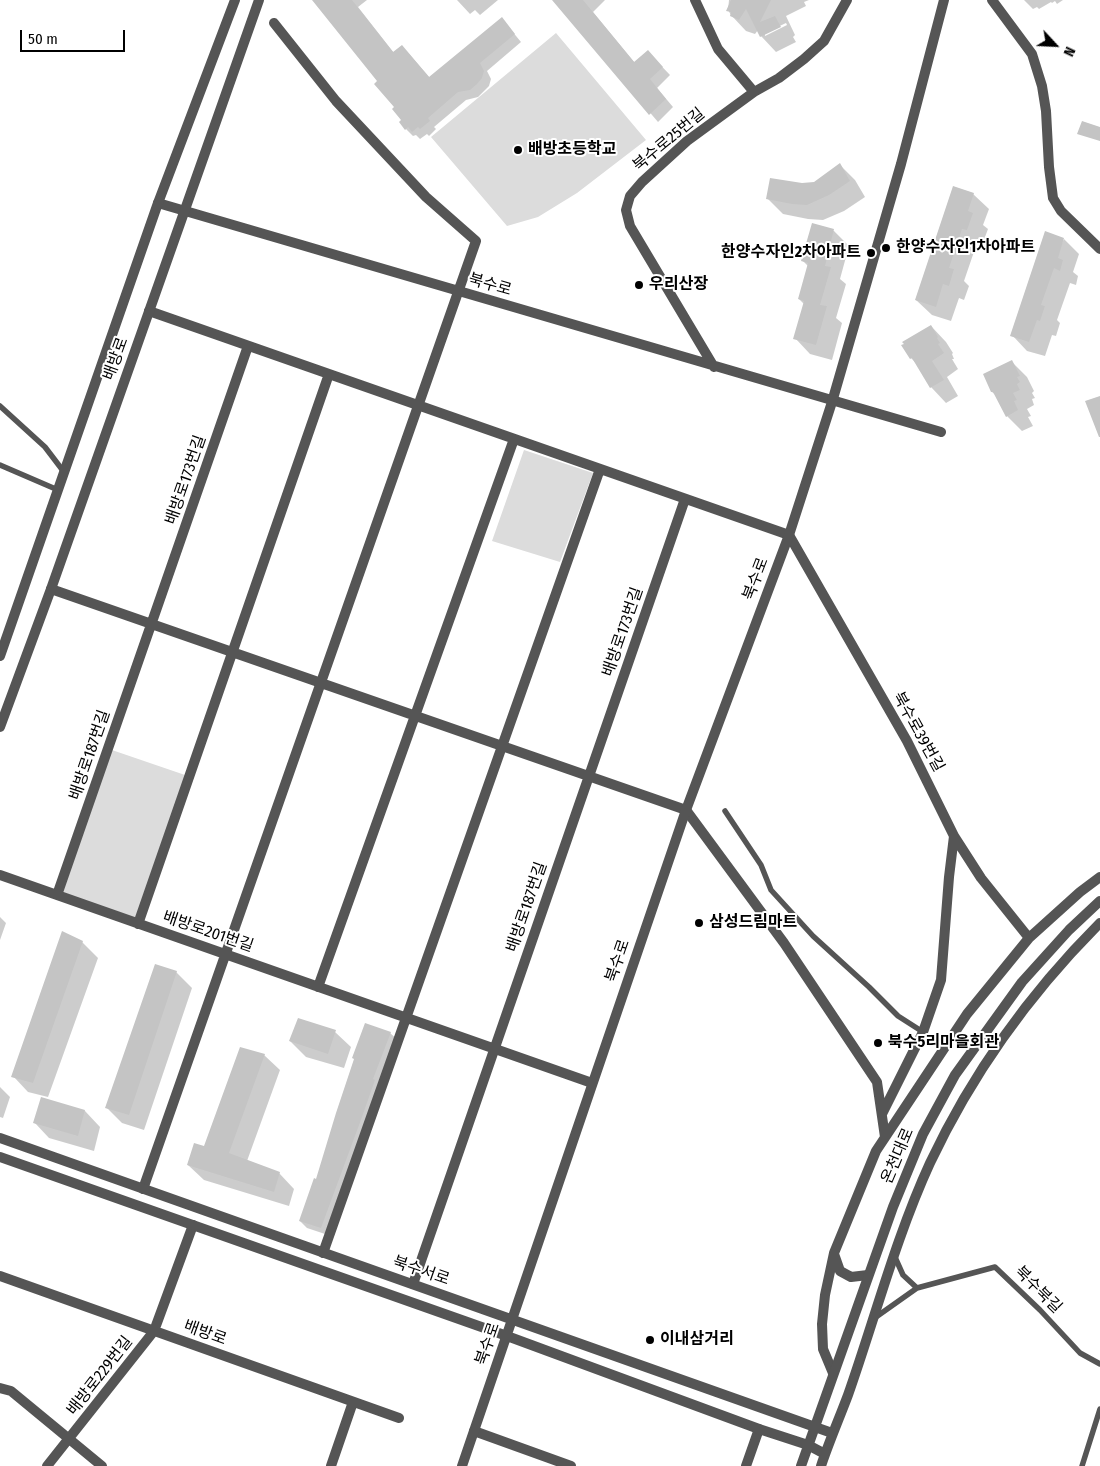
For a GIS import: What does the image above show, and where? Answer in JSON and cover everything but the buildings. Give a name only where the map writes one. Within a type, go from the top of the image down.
[{"type":"street","name":"배방로","points":[[0,656],[158,203],[235,0]]},
{"type":"street","name":"배방로","points":[[0,727],[51,589],[259,0]]},
{"type":"street","points":[[695,0],[718,49],[754,92]]},
{"type":"street","name":"북수로25번길","points":[[714,367],[630,226],[626,210],[630,196],[642,182],[687,141],[754,92],[779,78],[824,41],[847,0]]},
{"type":"street","points":[[941,432],[832,402],[901,164],[944,0]]},
{"type":"street","points":[[992,0],[1032,54],[1042,86],[1046,111],[1049,166],[1054,198],[1061,212],[1100,249]]},
{"type":"street","points":[[143,1189],[476,241],[426,197],[336,100],[274,22]]},
{"type":"street","name":"북수로","points":[[158,203],[832,402],[789,535],[686,810],[462,1466]]},
{"type":"street","points":[[149,311],[789,535]]},
{"type":"street","name":"배방로173번길","points":[[152,624],[248,346]]},
{"type":"street","points":[[138,924],[329,374]]},
{"type":"street","points":[[318,987],[514,439]]},
{"type":"street","points":[[323,1253],[600,469]]},
{"type":"street","name":"배방로173번길","points":[[589,776],[685,499]]},
{"type":"street","name":"북수로39번길","points":[[789,535],[907,741],[954,836],[981,878],[1029,938]]},
{"type":"street","points":[[51,589],[686,810],[784,943],[877,1082],[885,1137]]},
{"type":"street","name":"배방로187번길","points":[[58,895],[152,624]]},
{"type":"street","name":"배방로187번길","points":[[494,1048],[589,776]]},
{"type":"street","points":[[882,1115],[923,1032],[941,980],[954,836]]},
{"type":"street","name":"배방로201번길","points":[[0,875],[592,1083]]},
{"type":"street","points":[[833,1373],[823,1349],[822,1324],[825,1295],[834,1253],[876,1150],[967,1014],[1029,938],[1080,892],[1100,877]]},
{"type":"street","name":"온천대로","points":[[801,1466],[893,1206],[923,1134],[955,1075],[1022,982],[1069,930],[1100,901]]},
{"type":"street","name":"온천대로","points":[[821,1466],[847,1396],[894,1255],[930,1163],[979,1072],[1038,991],[1100,923]]},
{"type":"street","points":[[413,1284],[494,1048]]},
{"type":"street","name":"북수서로","points":[[0,1138],[832,1433]]},
{"type":"street","name":"북수서로","points":[[0,1157],[507,1336],[759,1429],[808,1445],[825,1454]]},
{"type":"street","name":"배방로229번길","points":[[47,1466],[154,1331],[193,1225]]},
{"type":"street","points":[[834,1253],[840,1271],[851,1277],[868,1275]]},
{"type":"street","name":"배방로","points":[[0,1276],[399,1418]]},
{"type":"street","name":"배방로229번길","points":[[0,1388],[11,1391],[102,1466]]},
{"type":"street","points":[[331,1466],[353,1402]]},
{"type":"street","points":[[746,1466],[759,1429]]},
{"type":"street","points":[[474,1431],[570,1466]]},
{"type":"lane","points":[[0,406],[45,447],[64,472]]},
{"type":"lane","points":[[0,465],[58,490]]},
{"type":"lane","points":[[725,811],[761,865],[771,890],[813,936],[898,1016],[923,1032]]},
{"type":"lane","points":[[871,1320],[917,1288],[903,1275],[894,1255]]},
{"type":"lane","name":"북수북길","points":[[917,1288],[995,1266],[1080,1353],[1100,1364]]},
{"type":"lane","points":[[1082,1466],[1100,1409]]},
{"type":"shaded area","points":[[556,33],[646,140],[577,193],[538,217],[507,226],[431,137]]},
{"type":"shaded area","points":[[524,450],[593,473],[560,562],[492,541]]},
{"type":"shaded area","points":[[109,749],[185,775],[134,926],[57,898]]},
{"type":"place","name":"배방초등학교","points":[[518,150]]},
{"type":"place","name":"한양수자인1차아파트","points":[[886,248]]},
{"type":"place","name":"한양수자인2차아파트","points":[[871,253]]},
{"type":"place","name":"우리산장","points":[[639,285]]},
{"type":"place","name":"삼성드림마트","points":[[699,923]]},
{"type":"place","name":"북수5리마을회관","points":[[878,1043]]},
{"type":"place","name":"이내삼거리","points":[[650,1340]]}]
